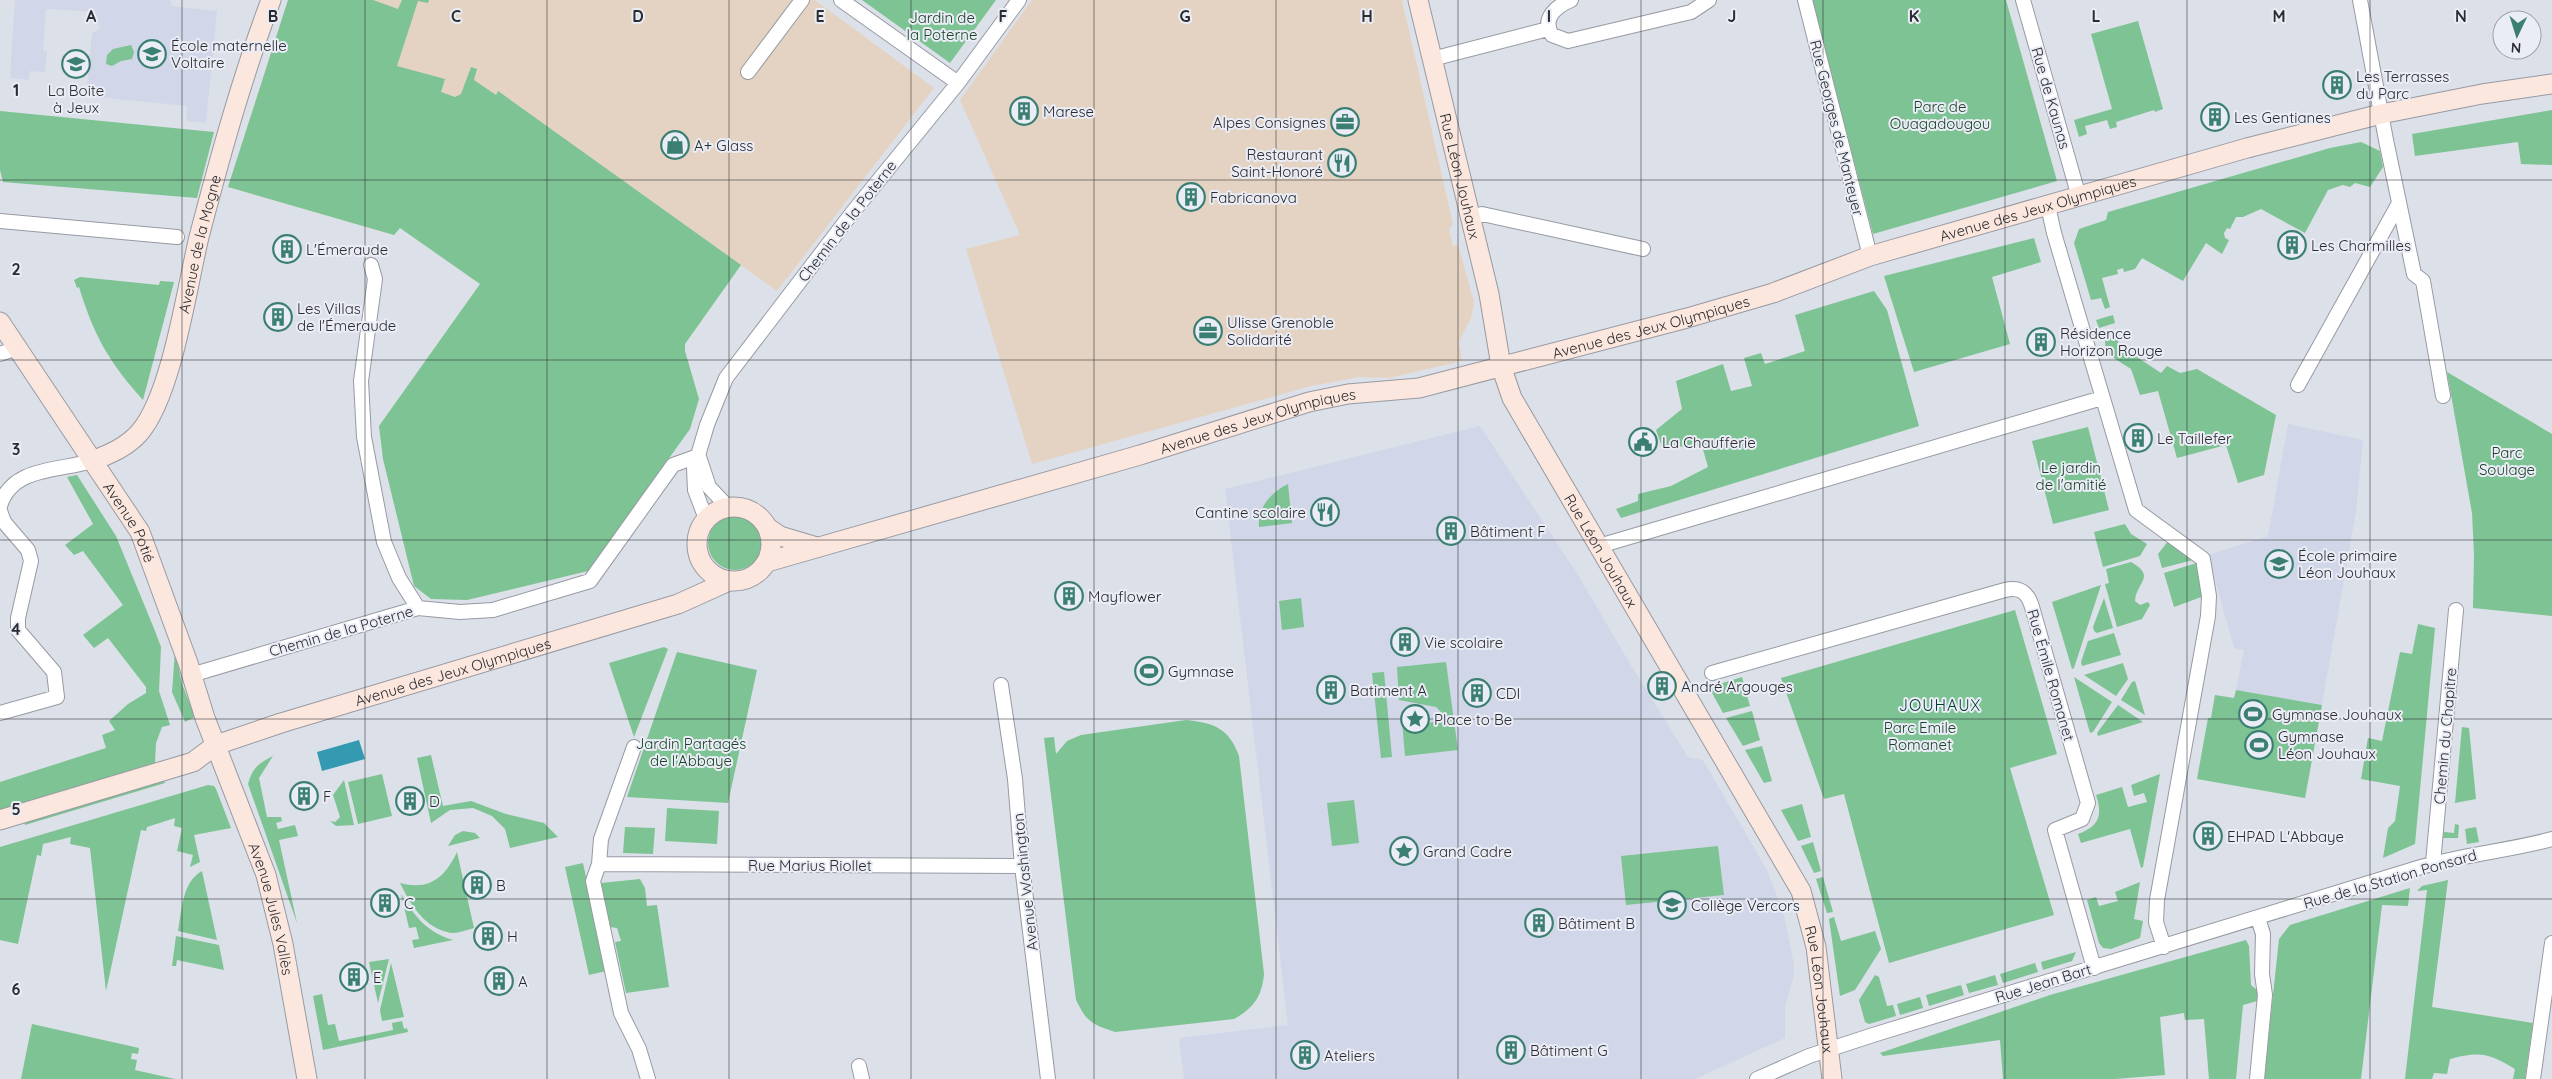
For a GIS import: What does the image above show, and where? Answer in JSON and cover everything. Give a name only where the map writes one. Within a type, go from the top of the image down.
[{"type":"main road","name":"Avenue de la Mogne","points":[[92,461],[120,449],[140,432],[159,400],[200,236],[241,90],[271,0]]},
{"type":"main road","name":"Rue Léon Jouhaux","points":[[1418,0],[1490,301],[1502,366],[1512,398],[1801,891],[1814,940],[1832,1079]]},
{"type":"main road","name":"Avenue des Jeux Olympiques","points":[[2482,94],[2552,73]]},
{"type":"main road","name":"Avenue des Jeux Olympiques","points":[[767,562],[1140,455],[1309,402],[1348,394],[1419,388],[1471,376],[1502,366],[1773,294],[1870,256],[2247,148],[2381,114],[2482,94],[2552,84]]},
{"type":"main road","name":"Avenue Potié","points":[[0,322],[8,351],[116,493],[140,532],[191,675],[204,718],[216,745]]},
{"type":"main road","points":[[728,507],[740,507],[752,511],[761,518],[768,528],[772,539],[771,551],[767,562],[751,577],[729,581],[718,578],[702,563],[698,552],[697,540],[700,529],[706,519],[716,511],[728,507]]},
{"type":"main road","points":[[768,528],[780,536],[817,547]]},
{"type":"main road","points":[[688,599],[702,563]]},
{"type":"main road","name":"Avenue des Jeux Olympiques","points":[[0,820],[193,762],[216,745],[340,704],[678,604],[729,581]]},
{"type":"main road","name":"Avenue Jules Vallès","points":[[216,745],[266,875],[283,944],[307,1079]]},
{"type":"street","points":[[748,72],[802,0]]},
{"type":"street","points":[[841,0],[958,82]]},
{"type":"street","name":"Chemin de la Poterne","points":[[706,519],[695,490],[694,469],[707,425],[726,378],[958,82],[1019,0]]},
{"type":"street","points":[[1572,0],[1560,5],[1551,14],[1548,29],[1552,35],[1561,40],[1576,40],[1690,12],[1709,0]]},
{"type":"street","name":"Rue Georges de Manteyer","points":[[1805,0],[1870,256]]},
{"type":"street","name":"Rue de Kaunas","points":[[2023,0],[2079,197]]},
{"type":"street","points":[[2360,0],[2398,205],[2414,274],[2423,281],[2443,396]]},
{"type":"street","points":[[1432,59],[1548,29]]},
{"type":"street","points":[[2298,385],[2398,205]]},
{"type":"street","points":[[2048,206],[2102,398],[2136,510],[2203,559],[2209,606],[2158,900],[2156,922],[2164,947]]},
{"type":"street","points":[[1470,217],[1482,214],[1643,249]]},
{"type":"street","points":[[0,221],[177,237]]},
{"type":"street","points":[[371,265],[375,279],[361,381],[364,437],[384,542],[399,578],[418,608]]},
{"type":"street","points":[[1599,546],[2102,398]]},
{"type":"street","points":[[698,456],[710,487],[728,507]]},
{"type":"street","name":"Chemin de la Poterne","points":[[191,675],[418,608],[460,612],[493,610],[590,581],[673,465],[698,456]]},
{"type":"street","points":[[0,506],[3,496],[15,484],[32,473],[92,461]]},
{"type":"street","points":[[0,713],[57,697],[54,672],[18,630],[18,618],[30,561],[28,550],[1,517]]},
{"type":"street","name":"Rue Émile Romanet","points":[[1712,673],[2005,590],[2019,589],[2024,592],[2032,607],[2088,802],[2082,819],[2055,830],[2094,968]]},
{"type":"street","name":"Chemin du Chapitre","points":[[2433,863],[2456,610]]},
{"type":"street","name":"Avenue Washington","points":[[1002,684],[1015,779],[1022,866],[1048,1079]]},
{"type":"street","points":[[634,747],[601,839],[599,864],[593,881],[621,1013],[639,1049],[648,1079]]},
{"type":"street","name":"Rue de la Station Ponsard","points":[[2258,918],[2433,863],[2480,852],[2524,847],[2552,839]]},
{"type":"street","name":"Rue Marius Riollet","points":[[599,864],[1022,866]]},
{"type":"street","points":[[2256,1079],[2265,995],[2262,974],[2263,934],[2258,918]]},
{"type":"street","name":"Rue Jean Bart","points":[[1757,1079],[1828,1050],[2258,918]]},
{"type":"street","points":[[2533,1079],[2552,942]]},
{"type":"shaded area","name":"École maternelle Voltaire","points":[[15,0],[171,0],[171,6],[217,11],[206,123],[186,121],[187,106],[86,96],[92,33],[101,28],[94,17],[94,12],[46,9],[43,51],[47,51],[45,72],[30,71],[29,80],[10,78]]},
{"type":"shaded area","points":[[288,0],[815,0],[934,88],[777,291],[498,92],[394,235],[228,187]]},
{"type":"shaded area","points":[[1032,0],[1402,0],[1453,224],[1449,229],[1453,246],[1458,245],[1474,302],[1471,318],[1459,342],[1462,361],[1389,378],[1359,377],[1311,386],[1032,464],[966,249],[1020,235],[960,100]]},
{"type":"shaded area","name":"École primaire Léon Jouhaux","points":[[2288,424],[2363,440],[2356,511],[2322,705],[2236,690],[2244,650],[2234,648],[2208,555],[2268,536]]},
{"type":"shaded area","points":[[1480,426],[1578,575],[1688,757],[1703,760],[1767,870],[1783,911],[1794,965],[1794,976],[1785,1006],[1785,1038],[1695,1079],[1184,1079],[1179,1038],[1288,1025],[1225,489]]},
{"type":"green space","points":[[288,0],[373,0],[398,9],[402,0],[429,0],[428,3],[418,1],[397,66],[445,79],[441,92],[455,97],[461,94],[471,67],[477,69],[474,80],[496,95],[498,91],[741,265],[685,344],[685,351],[699,399],[690,429],[588,571],[467,600],[431,599],[414,586],[383,459],[379,426],[480,284],[400,228],[394,235],[228,187]]},
{"type":"green space","name":"Jardin de la Poterne","points":[[862,0],[996,0],[950,63]]},
{"type":"green space","name":"Parc de Ouagadougou","points":[[1812,0],[2006,0],[2057,181],[1873,234]]},
{"type":"green space","points":[[2138,21],[2163,109],[2116,122],[2117,127],[2110,129],[2107,120],[2085,126],[2087,134],[2079,137],[2074,120],[2112,109],[2091,34]]},
{"type":"green space","points":[[131,45],[134,52],[132,59],[121,61],[112,66],[106,64],[107,55],[113,49]]},
{"type":"green space","points":[[2552,110],[2552,165],[2521,164],[2518,142],[2415,156],[2412,134]]},
{"type":"green space","points":[[0,111],[214,132],[197,198],[3,182],[0,170]]},
{"type":"green space","points":[[2361,142],[2380,151],[2383,167],[2370,187],[2355,183],[2350,187],[2343,185],[2328,190],[2305,233],[2261,209],[2243,217],[2236,217],[2230,229],[2227,228],[2224,233],[2225,238],[2229,240],[2222,254],[2206,243],[2183,281],[2142,258],[2135,269],[2124,272],[2123,268],[2117,270],[2118,274],[2102,278],[2110,307],[2105,309],[2101,298],[2091,300],[2074,243],[2079,229],[2106,220],[2108,212],[2330,148]]},
{"type":"green space","points":[[2034,238],[2041,262],[1992,277],[2010,344],[1914,372],[1884,276]]},
{"type":"green space","points":[[80,277],[159,285],[160,281],[174,282],[143,400],[104,348],[79,287],[77,288],[74,280]]},
{"type":"green space","points":[[1874,291],[1887,310],[1919,426],[1621,518],[1616,509],[1638,501],[1638,494],[1671,486],[1708,467],[1702,446],[1662,447],[1656,430],[1682,409],[1676,381],[1723,364],[1731,391],[1752,386],[1744,358],[1761,353],[1765,364],[1805,351],[1795,315]]},
{"type":"green space","points":[[2113,315],[2115,323],[2099,328],[2096,320]]},
{"type":"green space","points":[[2115,336],[2122,336],[2117,344],[2161,373],[2167,366],[2180,373],[2197,369],[2276,415],[2264,475],[2238,483],[2226,445],[2177,458],[2158,391],[2140,395],[2131,369],[2106,353],[2105,341]]},
{"type":"green space","name":"Parc Soulage","points":[[2447,372],[2552,434],[2552,616],[2473,608],[2474,554],[2472,513]]},
{"type":"green space","name":"Le jardin de l'amitié","points":[[2088,427],[2109,510],[2053,524],[2032,441]]},
{"type":"green space","points":[[77,475],[116,536],[161,647],[159,691],[170,725],[162,727],[156,743],[155,763],[0,810],[0,782],[106,748],[102,735],[115,730],[109,721],[128,704],[146,693],[146,687],[108,638],[94,648],[83,635],[123,605],[83,551],[74,555],[65,545],[93,524],[67,477]]},
{"type":"green space","points":[[1288,484],[1292,523],[1259,527],[1260,513],[1266,501],[1276,491]]},
{"type":"green space","points":[[735,516],[745,518],[754,524],[760,533],[762,543],[760,553],[754,562],[745,568],[735,570],[725,568],[716,562],[710,553],[708,543],[710,533],[716,524],[725,518]]},
{"type":"green space","points":[[2125,524],[2131,534],[2147,544],[2140,556],[2103,567],[2094,532]]},
{"type":"green space","points":[[2169,540],[2197,559],[2162,568],[2158,554]]},
{"type":"green space","points":[[2131,562],[2139,567],[2144,576],[2135,601],[2140,605],[2148,602],[2150,605],[2142,619],[2117,627],[2105,584],[2109,583],[2106,569]]},
{"type":"green space","points":[[2200,562],[2204,596],[2174,607],[2164,573]]},
{"type":"green space","points":[[2101,585],[2074,668],[2072,669],[2052,602]]},
{"type":"green space","points":[[1301,598],[1304,627],[1282,630],[1279,601]]},
{"type":"green space","points":[[2104,598],[2113,628],[2097,633],[2093,627]]},
{"type":"green space","name":"Parc Emile Romanet","points":[[2015,610],[2057,754],[2010,768],[2054,915],[1889,963],[1844,794],[1824,799],[1781,678]]},
{"type":"green space","points":[[2418,624],[2435,628],[2415,844],[2383,858],[2388,828],[2395,821],[2400,786],[2361,779],[2368,738],[2382,741],[2400,652],[2412,654]]},
{"type":"green space","points":[[2114,633],[2121,655],[2082,666],[2081,662],[2088,641]]},
{"type":"green space","points":[[664,647],[668,649],[634,737],[609,663]]},
{"type":"green space","points":[[175,651],[182,684],[195,717],[185,722],[172,692]]},
{"type":"green space","name":"Jardin Partagés de l'Abbaye","points":[[677,652],[757,670],[728,803],[627,797]]},
{"type":"green space","points":[[1446,662],[1458,750],[1405,756],[1402,721],[1406,720],[1408,725],[1423,724],[1437,721],[1445,716],[1436,707],[1399,700],[1397,667]]},
{"type":"green space","points":[[2123,663],[2128,679],[2116,696],[2084,675]]},
{"type":"green space","points":[[1384,672],[1392,757],[1381,758],[1372,673]]},
{"type":"green space","points":[[1742,677],[1750,706],[1723,713],[1711,691],[1713,686]]},
{"type":"green space","points":[[2074,677],[2112,702],[2093,732],[2090,733]]},
{"type":"green space","points":[[2135,681],[2145,715],[2121,700],[2132,682]]},
{"type":"green space","name":"Gymnase Léon Jouhaux","points":[[2236,690],[2322,705],[2305,798],[2197,779],[2208,718],[2211,718],[2215,695],[2234,698]]},
{"type":"green space","points":[[2118,705],[2143,722],[2098,736],[2097,733]]},
{"type":"green space","points":[[1752,711],[1760,740],[1743,746],[1726,718]]},
{"type":"green space","points":[[1186,720],[1212,725],[1225,733],[1239,756],[1264,974],[1263,982],[1256,1001],[1234,1019],[1115,1032],[1100,1027],[1087,1018],[1076,1000],[1044,738],[1054,737],[1056,754],[1067,741],[1081,735]]},
{"type":"green space","points":[[2462,727],[2469,728],[2476,799],[2455,803]]},
{"type":"green space","points":[[1762,746],[1772,781],[1764,783],[1745,750]]},
{"type":"green space","points":[[431,755],[443,806],[471,801],[506,814],[544,823],[558,837],[510,848],[505,829],[492,816],[473,808],[450,810],[431,823],[417,758]]},
{"type":"green space","points":[[273,756],[259,778],[267,817],[281,817],[282,821],[276,823],[278,829],[295,825],[298,836],[279,840],[297,923],[248,784],[257,767]]},
{"type":"green space","points":[[382,774],[392,816],[358,824],[348,782]]},
{"type":"green space","points":[[2160,774],[2143,867],[2141,868],[2130,829],[2081,843],[2078,834],[2095,824],[2098,819],[2099,809],[2096,795],[2122,787],[2128,807],[2147,802],[2144,793],[2134,796],[2131,785]]},
{"type":"green space","points":[[163,777],[165,783],[25,825],[23,819]]},
{"type":"green space","points":[[344,780],[354,825],[336,826],[330,821],[335,822],[340,817],[333,795]]},
{"type":"green space","points":[[208,785],[214,786],[216,789],[231,828],[194,835],[200,862],[190,867],[193,855],[177,851],[182,828],[174,826],[175,818],[147,827],[146,831],[141,830],[106,991],[90,848],[70,844],[71,837],[43,844],[41,856],[37,855],[18,944],[0,940],[0,847]]},
{"type":"green space","points":[[1354,800],[1359,843],[1332,846],[1327,803]]},
{"type":"green space","points":[[1802,804],[1811,837],[1798,841],[1781,810]]},
{"type":"green space","points":[[667,808],[719,811],[717,844],[665,841]]},
{"type":"green space","points":[[2455,824],[2459,825],[2458,838],[2443,838],[2444,832],[2454,833]]},
{"type":"green space","points":[[625,827],[655,828],[653,854],[623,853]]},
{"type":"green space","points":[[2476,827],[2479,842],[2467,844],[2465,829]]},
{"type":"green space","points":[[463,831],[475,833],[480,838],[448,846],[455,835]]},
{"type":"green space","points":[[1813,842],[1821,871],[1814,873],[1801,846]]},
{"type":"green space","points":[[1718,846],[1724,895],[1626,905],[1621,856]]},
{"type":"green space","points":[[457,852],[474,928],[450,933],[431,925],[418,913],[400,883],[420,885],[435,880],[447,869]]},
{"type":"green space","points":[[583,863],[606,971],[589,975],[565,867]]},
{"type":"green space","points":[[202,871],[217,940],[178,931],[187,889],[195,876]]},
{"type":"green space","points":[[1823,877],[1833,912],[1827,913],[1816,879]]},
{"type":"green space","points":[[640,879],[645,888],[647,906],[657,905],[669,987],[626,993],[615,942],[621,941],[617,928],[610,927],[601,883]]},
{"type":"green space","points":[[2448,880],[2432,1007],[2533,1023],[2525,1079],[2513,1079],[2515,1069],[2491,1057],[2476,1054],[2450,1059],[2447,1074],[2434,1073],[2432,1079],[2405,1079],[2427,890],[2417,891],[2422,886]]},
{"type":"green space","points":[[2140,882],[2134,919],[2143,921],[2140,938],[2111,949],[2103,948],[2099,943],[2087,900],[2096,897],[2099,906],[2118,901],[2115,892]]},
{"type":"green space","points":[[2410,888],[2408,906],[2382,905],[2361,1079],[2264,1079],[2279,939],[2290,925]]},
{"type":"green space","points":[[401,894],[411,910],[423,923],[436,933],[453,940],[414,948],[412,940],[419,939],[416,927],[409,928]]},
{"type":"green space","points":[[1834,917],[1841,941],[1875,931],[1881,949],[1855,990],[1840,996],[1829,919]]},
{"type":"green space","points":[[176,936],[219,945],[224,970],[177,960],[176,966],[172,966]]},
{"type":"green space","points":[[2246,940],[2249,946],[2251,985],[2258,991],[2257,1001],[2243,1005],[2236,1079],[2209,1079],[2204,1019],[2185,1020],[2184,1013],[2160,1017],[2165,1075],[2115,1079],[2003,1079],[2000,1040],[1883,1056],[1880,1053],[2050,995]]},
{"type":"green space","points":[[2076,952],[2072,961],[2043,970],[2041,962]]},
{"type":"green space","points":[[389,959],[378,1003],[369,962]]},
{"type":"green space","points":[[391,963],[404,1017],[382,1021],[380,1010]]},
{"type":"green space","points":[[2035,963],[2038,972],[2003,983],[2000,974]]},
{"type":"green space","points":[[1875,975],[1879,977],[1887,1006],[1893,1005],[1896,1016],[1869,1024],[1865,1022],[1859,1000]]},
{"type":"green space","points":[[1995,975],[1998,985],[1969,993],[1966,984]]},
{"type":"green space","points":[[1961,985],[1964,995],[1929,1006],[1926,995]]},
{"type":"green space","points":[[322,994],[328,1025],[335,1024],[339,1041],[393,1030],[392,1023],[402,1021],[404,1029],[407,1028],[408,1032],[323,1050],[313,996]]},
{"type":"green space","points":[[1920,997],[1923,1008],[1900,1015],[1897,1004]]},
{"type":"green space","points":[[32,1024],[139,1048],[138,1054],[132,1053],[131,1059],[137,1060],[135,1070],[175,1079],[21,1079]]},
{"type":"water","points":[[359,740],[365,759],[322,771],[317,752]]},
{"type":"place","name":"École maternelle Voltaire","points":[[152,54]]},
{"type":"place","name":"La Boite à Jeux","points":[[76,64]]},
{"type":"place","name":"Les Terrasses du Parc","points":[[2337,85]]},
{"type":"place","name":"Marese","points":[[1024,111]]},
{"type":"place","name":"Les Gentianes","points":[[2215,117]]},
{"type":"place","name":"Alpes Consignes","points":[[1345,122]]},
{"type":"place","name":"A+ Glass","points":[[675,145]]},
{"type":"place","name":"Restaurant Saint-Honoré","points":[[1342,163]]},
{"type":"place","name":"Fabricanova","points":[[1191,197]]},
{"type":"place","name":"Les Charmilles","points":[[2292,245]]},
{"type":"place","name":"L'Émeraude","points":[[287,249]]},
{"type":"place","name":"Les Villas de l'Émeraude","points":[[278,317]]},
{"type":"place","name":"Ulisse Grenoble Solidarité","points":[[1208,331]]},
{"type":"place","name":"Résidence Horizon Rouge","points":[[2041,342]]},
{"type":"place","name":"Le Taillefer","points":[[2138,438]]},
{"type":"place","name":"La Chaufferie","points":[[1643,442]]},
{"type":"place","name":"Cantine scolaire","points":[[1325,512]]},
{"type":"place","name":"Bâtiment F","points":[[1451,531]]},
{"type":"place","name":"École primaire Léon Jouhaux","points":[[2279,564]]},
{"type":"place","name":"Mayflower","points":[[1069,596]]},
{"type":"place","name":"Vie scolaire","points":[[1405,642]]},
{"type":"place","name":"Gymnase","points":[[1149,671]]},
{"type":"place","name":"André Argouges","points":[[1662,686]]},
{"type":"place","name":"Batiment A","points":[[1331,690]]},
{"type":"place","name":"CDI","points":[[1477,693]]},
{"type":"place","name":"Gymnase Jouhaux","points":[[2253,714]]},
{"type":"place","name":"Place to Be","points":[[1415,719]]},
{"type":"place","name":"Gymnase Léon Jouhaux","points":[[2259,745]]},
{"type":"place","name":"F","points":[[304,796]]},
{"type":"place","name":"D","points":[[410,801]]},
{"type":"place","name":"EHPAD L'Abbaye","points":[[2208,836]]},
{"type":"place","name":"Grand Cadre","points":[[1404,851]]},
{"type":"place","name":"B","points":[[477,885]]},
{"type":"place","name":"C","points":[[385,903]]},
{"type":"place","name":"Collège Vercors","points":[[1672,905]]},
{"type":"place","name":"Bâtiment B","points":[[1539,923]]},
{"type":"place","name":"H","points":[[488,936]]},
{"type":"place","name":"E","points":[[354,977]]},
{"type":"place","name":"A","points":[[499,981]]},
{"type":"place","name":"Bâtiment G","points":[[1511,1050]]},
{"type":"place","name":"Ateliers","points":[[1305,1055]]},
{"type":"district","name":"JOUHAUX","points":[[1940,705]]}]
